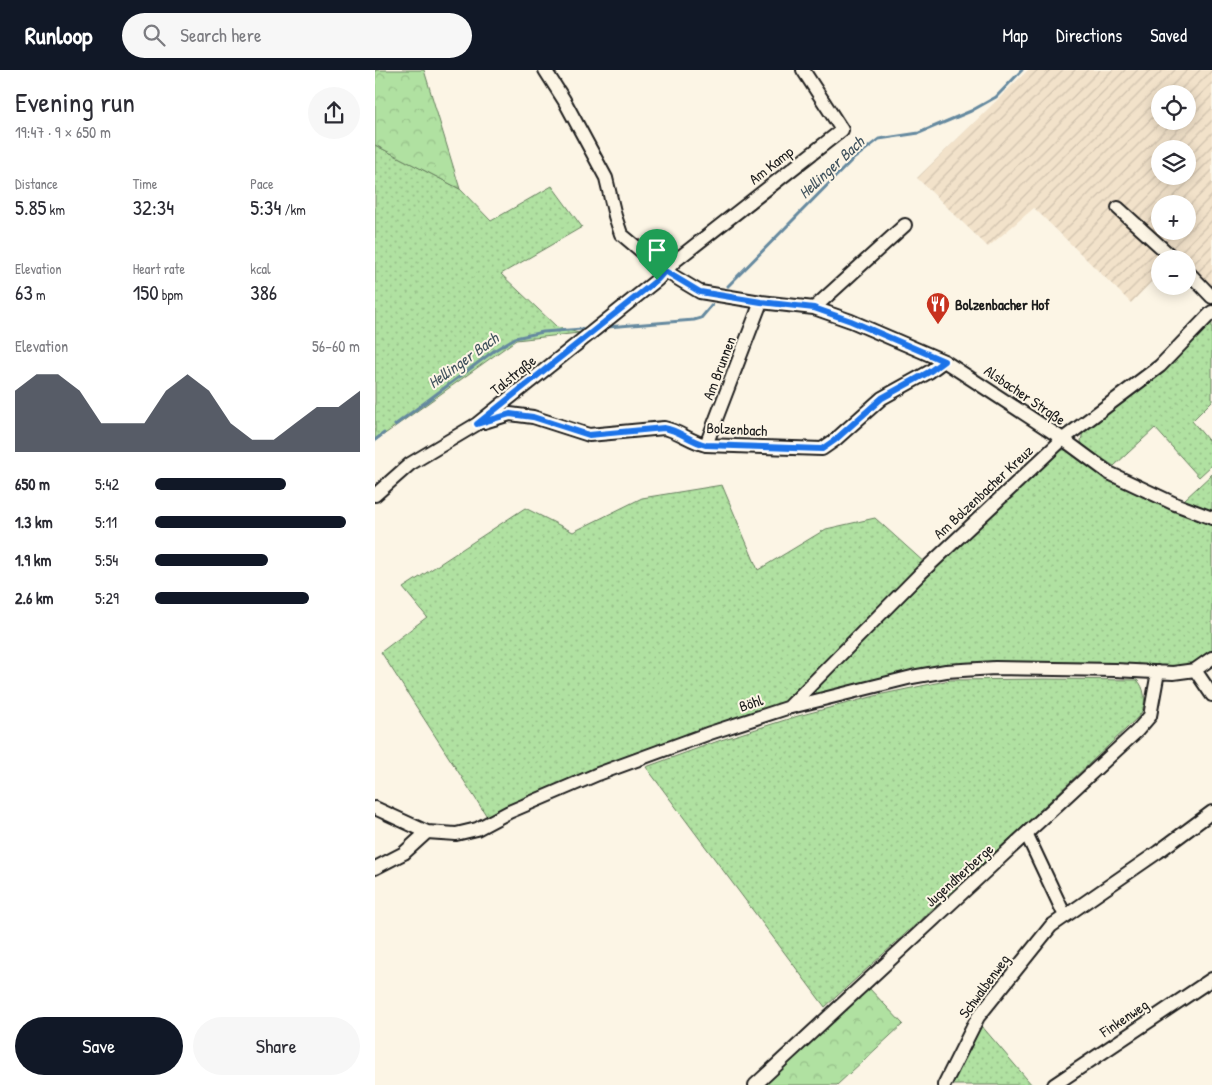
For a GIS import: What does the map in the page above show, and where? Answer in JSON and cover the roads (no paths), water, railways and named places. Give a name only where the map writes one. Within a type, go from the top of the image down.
[{"type":"street","name":"Alsbacher Straße","points":[[545,70],[564,100],[606,178],[621,234],[665,271],[700,292],[814,308],[851,321],[944,361],[1109,472],[1142,489],[1212,518]]},
{"type":"street","name":"Am Kamp","points":[[665,271],[675,261],[842,130],[803,70]]},
{"type":"street","points":[[1118,208],[1164,250]]},
{"type":"street","points":[[814,308],[905,225]]},
{"type":"street","name":"Talstraße","points":[[375,496],[410,464],[477,424],[657,280],[665,271]]},
{"type":"street","points":[[1196,280],[1212,297]]},
{"type":"street","name":"Am Brunnen","points":[[706,445],[761,302]]},
{"type":"street","name":"Am Bolzenbacher Kreuz","points":[[787,708],[921,573],[1063,440],[1160,366],[1212,312]]},
{"type":"street","name":"Bolzenbach","points":[[477,424],[510,414],[533,417],[589,435],[664,428],[706,445],[822,449],[835,440],[882,398],[929,372],[944,361]]},
{"type":"street","points":[[1212,658],[1195,670],[1212,695]]},
{"type":"street","name":"Böhl","points":[[375,808],[427,832],[456,834],[477,828],[597,774],[710,733],[787,708],[912,676],[945,671],[995,668],[1173,673],[1195,670]]},
{"type":"street","name":"Jugendherberge","points":[[755,1085],[1027,835],[1141,726],[1150,716],[1158,672]]},
{"type":"street","name":"Schwalbenweg","points":[[944,1085],[978,1017],[1051,926],[1212,812]]},
{"type":"street","points":[[375,868],[403,853],[427,832]]},
{"type":"street","points":[[1027,835],[1065,916]]},
{"type":"street","name":"Finkenweg","points":[[1054,1085],[1212,979]]},
{"type":"waterway","name":"Hellinger Bach","points":[[728,286],[852,160],[879,139],[919,133],[971,111],[996,97],[1022,70]]},
{"type":"waterway","name":"Hellinger Bach","points":[[607,327],[694,320],[701,318],[712,305]]},
{"type":"waterway","name":"Hellinger Bach","points":[[395,425],[495,350],[515,338],[543,332],[582,329]]},
{"type":"waterway","name":"Hellinger Bach","points":[[375,440],[384,433]]},
{"type":"place","name":"Bolzenbacher Hof","points":[[938,325]]}]
